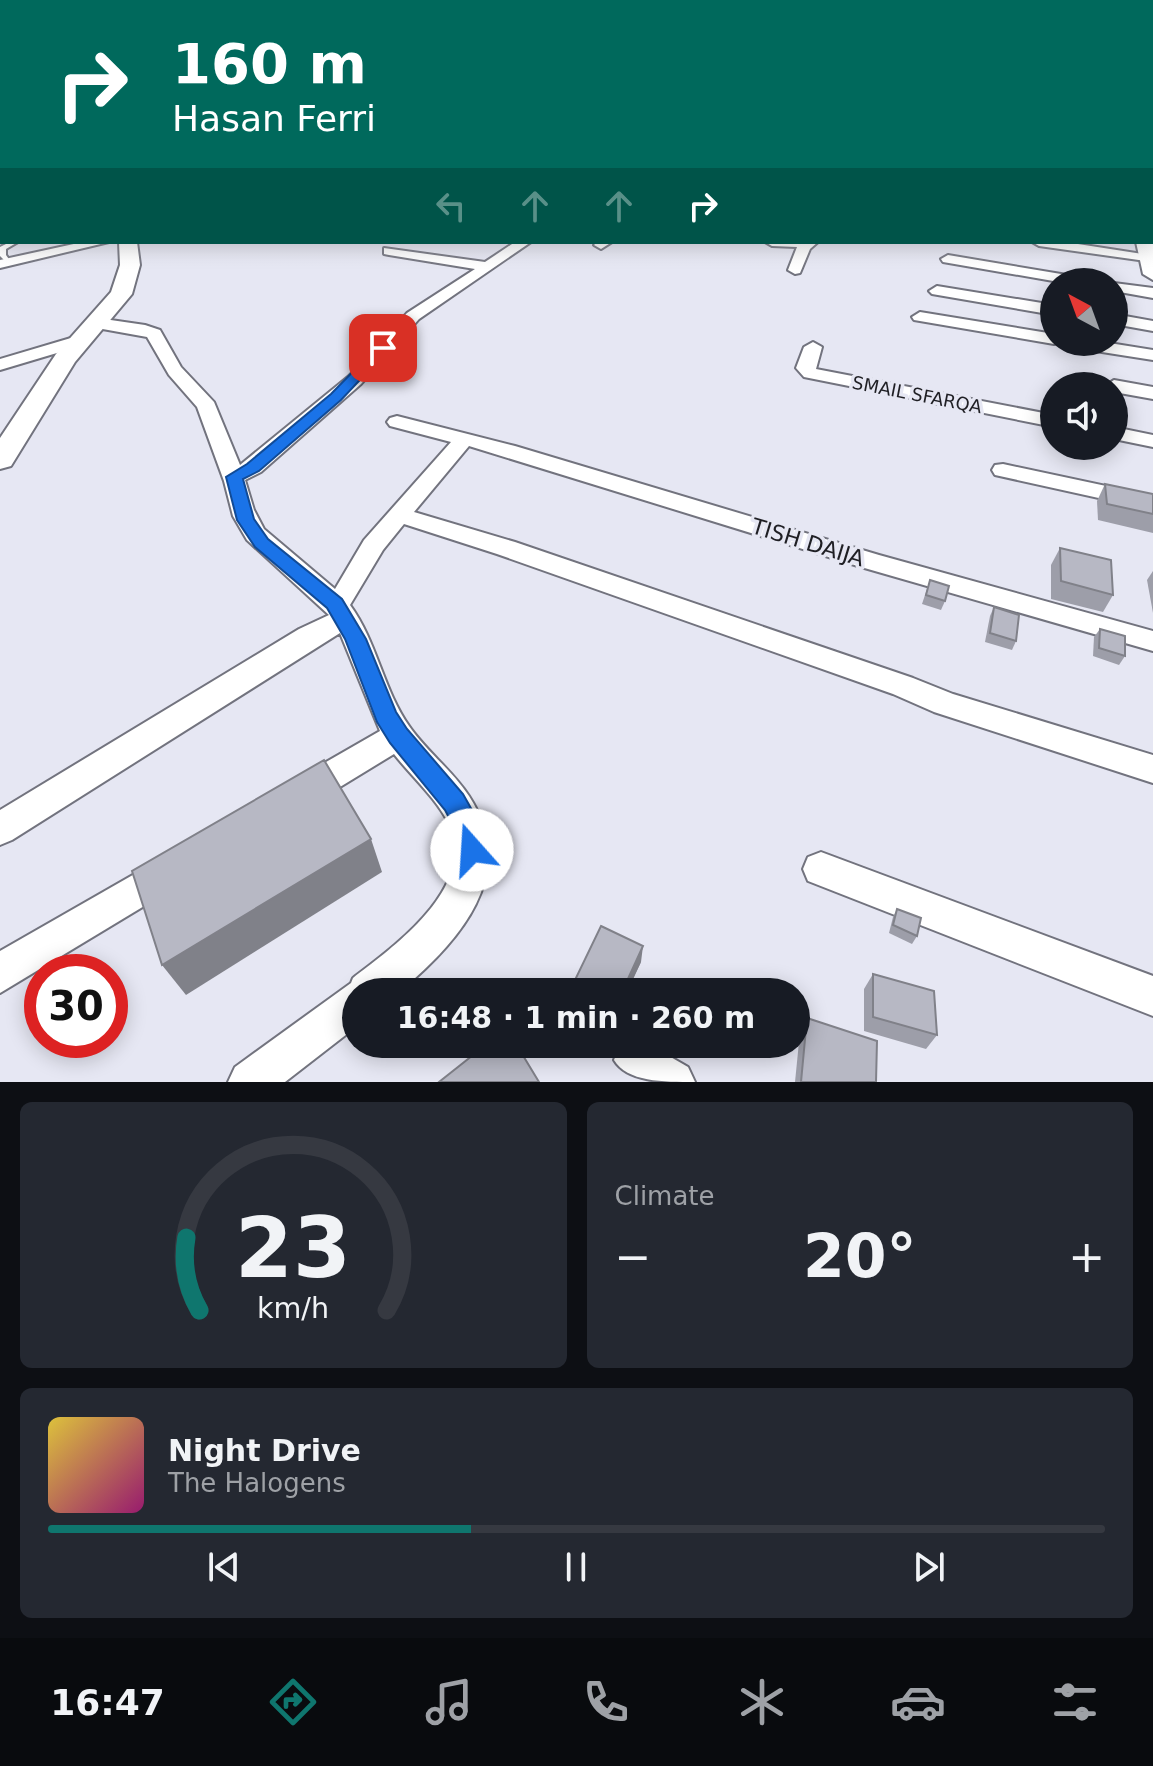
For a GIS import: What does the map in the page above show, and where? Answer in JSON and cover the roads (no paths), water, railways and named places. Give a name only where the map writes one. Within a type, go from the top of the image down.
[{"type":"street","points":[[4,263],[93,244]]},
{"type":"street","points":[[0,460],[36,401],[126,284],[130,265],[128,244]]},
{"type":"street","points":[[234,477],[263,460],[355,380],[413,316],[521,244]]},
{"type":"street","points":[[795,270],[808,244]]},
{"type":"street","points":[[1053,244],[1150,258]]},
{"type":"street","points":[[389,251],[485,266]]},
{"type":"street","points":[[948,259],[1040,274]]},
{"type":"street","points":[[960,280],[1040,292]]},
{"type":"street","points":[[1128,289],[1153,293]]},
{"type":"street","points":[[937,291],[1040,308]]},
{"type":"street","points":[[1128,305],[1153,309]]},
{"type":"street","points":[[920,317],[1040,337]]},
{"type":"street","points":[[1128,322],[1153,326]]},
{"type":"street","points":[[0,365],[89,332],[145,330],[154,334],[165,358],[207,405],[234,477],[246,520],[262,543],[340,612],[386,715],[399,736],[454,802],[468,827],[472,850],[468,877],[453,909],[421,947],[384,978]]},
{"type":"street","name":"SMAIL SFARQA","points":[[813,347],[805,368],[810,373],[1040,418]]},
{"type":"street","points":[[1128,351],[1153,355]]},
{"type":"street","points":[[1128,389],[1153,393]]},
{"type":"street","name":"TISH DAIJA","points":[[397,422],[465,438],[870,561],[1153,641]]},
{"type":"street","points":[[1128,436],[1153,441]]},
{"type":"street","points":[[0,829],[296,644],[340,612],[344,596],[373,546],[465,438]]},
{"type":"street","points":[[1003,470],[1153,503]]},
{"type":"street","points":[[399,515],[604,581],[903,686],[945,704],[1153,769]]},
{"type":"street","points":[[275,809],[399,736]]},
{"type":"street","points":[[0,973],[193,857]]},
{"type":"street","points":[[821,869],[1153,996]]},
{"type":"street","points":[[269,1076],[342,1013]]},
{"type":"street","points":[[635,1060],[673,1082]]},
{"type":"lane","points":[[4,263],[3,248],[11,244]]}]
